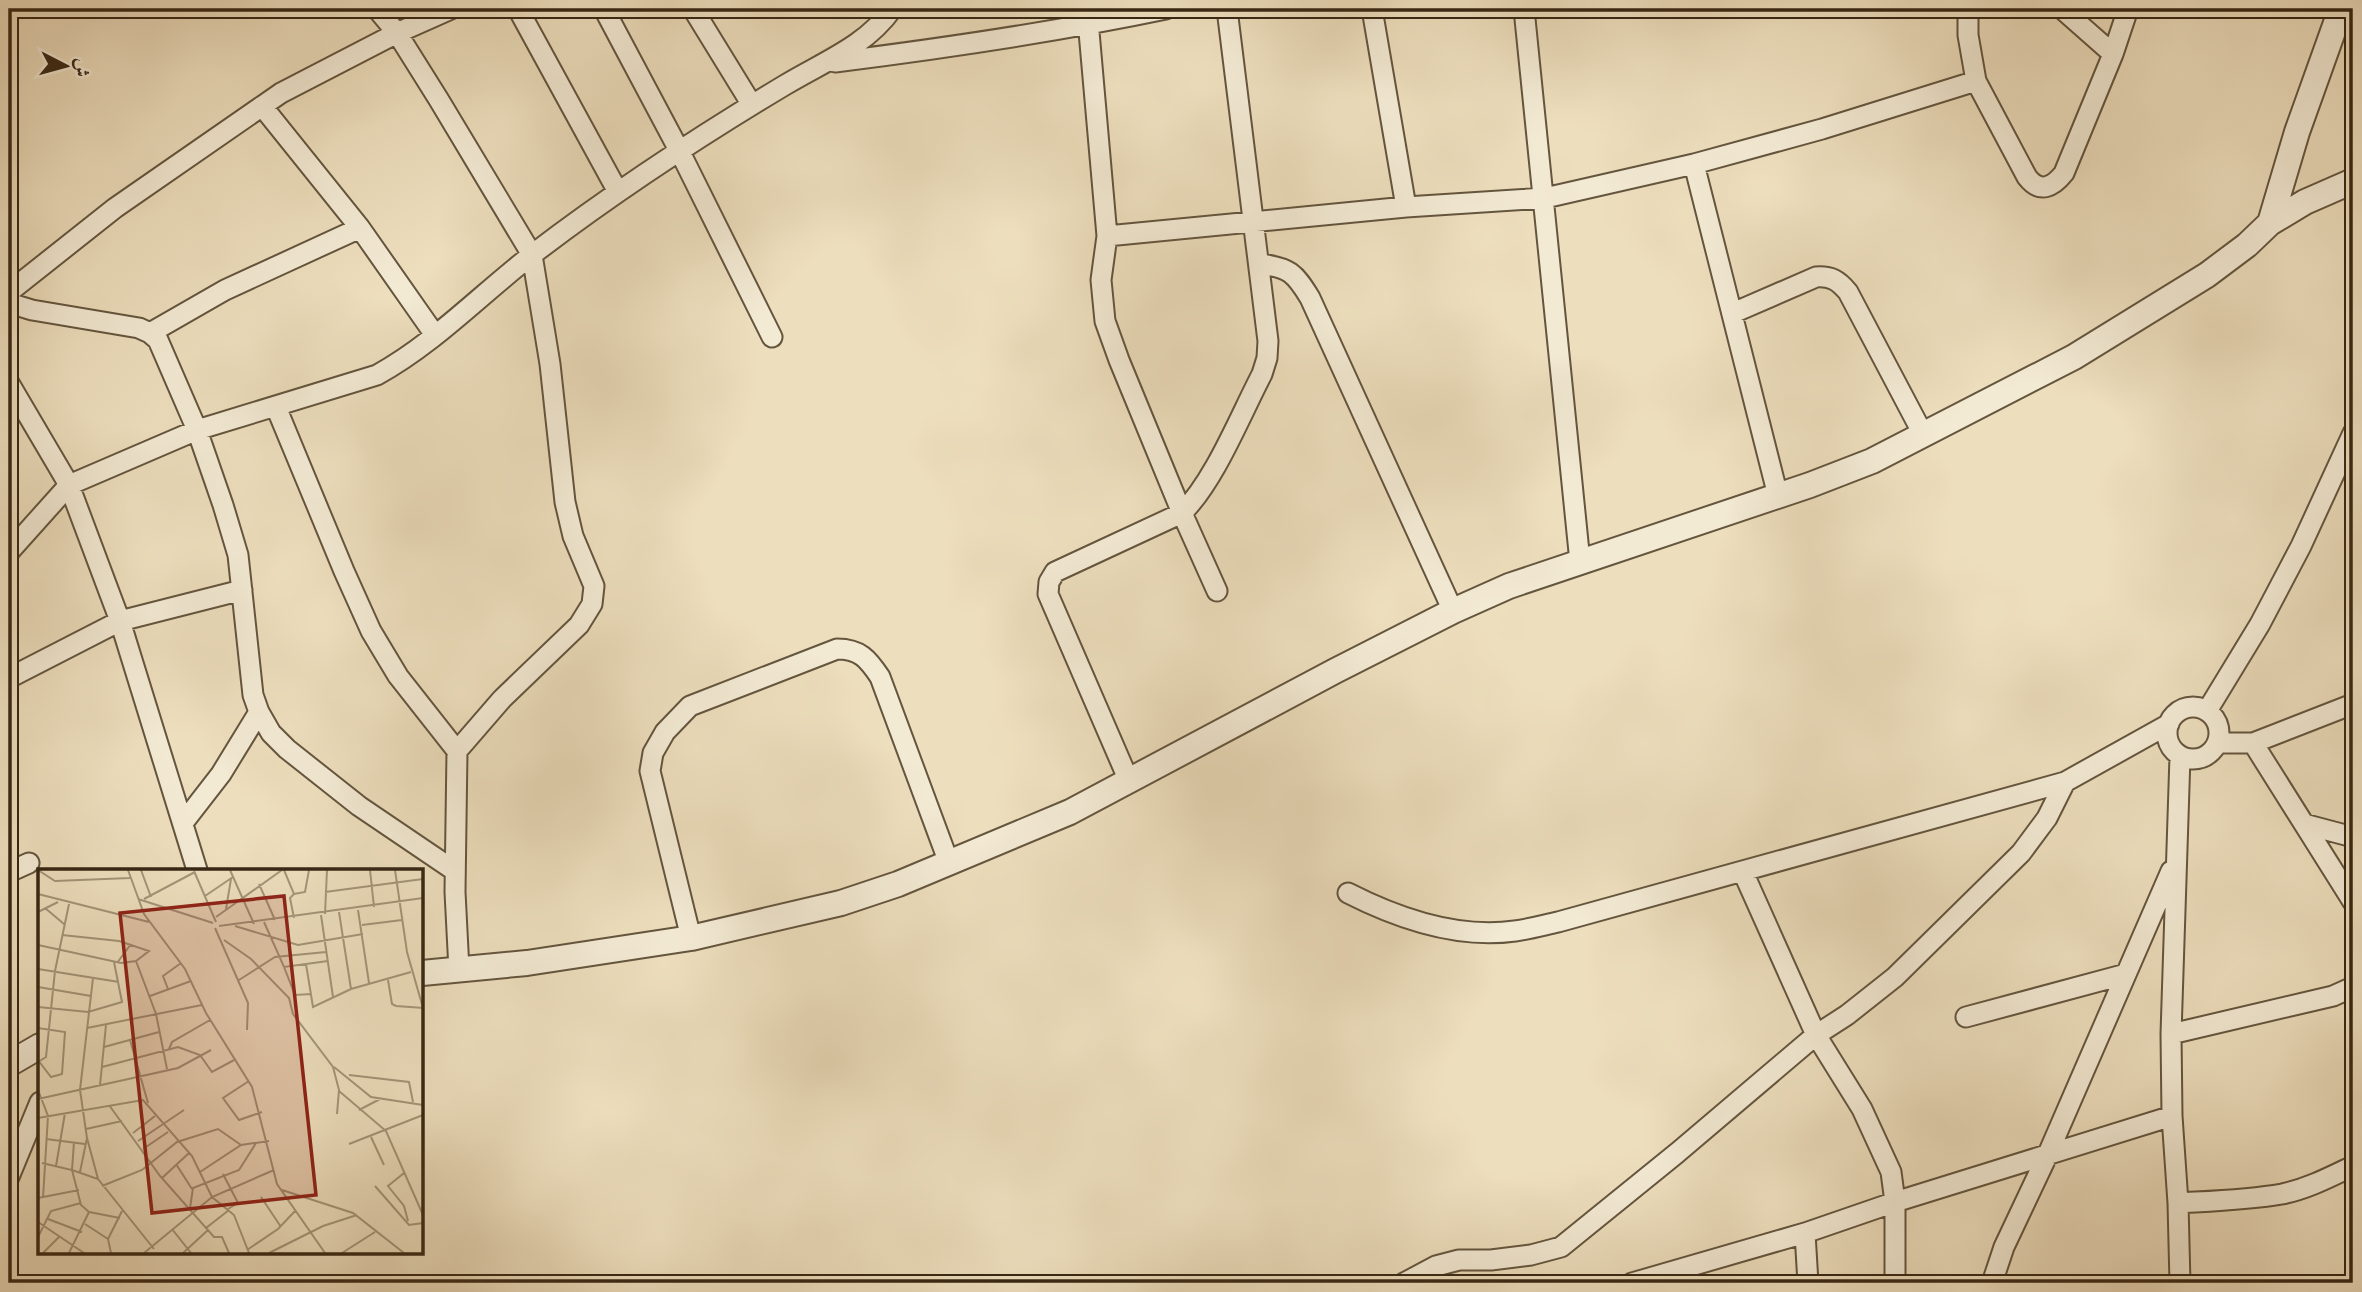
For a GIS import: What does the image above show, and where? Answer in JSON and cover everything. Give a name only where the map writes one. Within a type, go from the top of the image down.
[{"type":"street","points":[[377,9],[397,33],[532,255],[550,364],[565,502],[573,536],[594,586],[593,604],[579,625],[502,699],[457,751]]},
{"type":"street","points":[[9,292],[115,208],[281,93],[397,33],[451,9]]},
{"type":"street","points":[[518,9],[618,192]]},
{"type":"street","points":[[604,9],[680,152],[772,337]]},
{"type":"street","points":[[692,9],[752,105]]},
{"type":"street","points":[[9,552],[69,485],[197,430],[377,375],[404,360],[532,255],[618,192],[752,105],[819,64],[856,46],[882,23],[892,9]]},
{"type":"street","points":[[819,64],[946,48],[1088,17],[1166,9]]},
{"type":"street","points":[[1129,781],[1048,594],[1049,582],[1055,572],[1182,513],[1194,502],[1262,374],[1267,358],[1268,341],[1227,9]]},
{"type":"street","points":[[1372,9],[1406,207]]},
{"type":"street","points":[[1524,9],[1580,562]]},
{"type":"street","points":[[1968,9],[1968,35],[1976,81],[2027,177],[2032,184],[2045,188],[2055,185],[2064,173],[2113,54],[2128,9]]},
{"type":"street","points":[[2062,9],[2113,54]]},
{"type":"street","points":[[2270,223],[2297,132],[2341,9]]},
{"type":"street","points":[[1088,17],[1107,236],[1101,280],[1105,321],[1182,513],[1217,591]]},
{"type":"street","points":[[1107,236],[1406,207],[1545,198],[1694,164],[1976,81]]},
{"type":"street","points":[[262,106],[360,229],[435,335]]},
{"type":"street","points":[[1694,164],[1778,496]]},
{"type":"street","points":[[424,972],[527,963],[691,938],[841,903],[898,884],[1070,812],[1335,671],[1453,611],[1509,586],[1778,496],[1872,461],[1924,436],[2074,358],[2154,310],[2227,260],[2248,245],[2270,223],[2305,202],[2353,181]]},
{"type":"street","points":[[150,333],[225,290],[360,229]]},
{"type":"street","points":[[1259,264],[1278,266],[1292,272],[1310,298],[1453,611]]},
{"type":"street","points":[[1733,313],[1816,277],[1828,276],[1839,281],[1848,292],[1924,436]]},
{"type":"street","points":[[9,303],[32,310],[139,328],[158,340],[197,430],[238,555],[253,695],[259,712],[271,733],[288,749],[359,806],[455,871]]},
{"type":"street","points":[[9,383],[69,485],[120,621],[197,869]]},
{"type":"street","points":[[276,407],[371,631],[398,676],[457,751],[455,871],[459,970]]},
{"type":"street","points":[[2207,711],[2266,613],[2301,546],[2353,433]]},
{"type":"street","points":[[9,678],[120,621],[242,590]]},
{"type":"street","points":[[691,938],[650,771],[653,753],[665,732],[690,706],[837,649],[860,652],[869,659],[880,677],[949,863]]},
{"type":"street","points":[[2217,743],[2253,743],[2353,704]]},
{"type":"street","points":[[2199,707],[2207,711],[2218,725],[2219,734],[2213,751],[2206,756],[2188,759],[2180,756],[2168,741],[2169,724],[2181,710],[2199,707]]},
{"type":"street","points":[[183,823],[221,774],[259,712]]},
{"type":"street","points":[[1348,893],[1380,910],[1420,923],[1463,931],[1513,931],[1558,922],[2065,782],[2169,724]]},
{"type":"street","points":[[2253,743],[2353,902]]},
{"type":"street","points":[[2180,756],[2171,1034],[2180,1283]]},
{"type":"street","points":[[1404,1283],[1436,1266],[1459,1260],[1490,1260],[1531,1255],[1561,1247],[1816,1035],[1847,1015],[1895,977],[2021,853],[2048,818],[2065,782]]},
{"type":"street","points":[[2304,824],[2353,837]]},
{"type":"street","points":[[1992,1283],[2004,1247],[2047,1156],[2175,860]]},
{"type":"street","points":[[9,872],[29,863]]},
{"type":"street","points":[[1743,872],[1816,1035],[1862,1108],[1891,1172],[1895,1202],[1895,1283]]},
{"type":"street","points":[[1966,1017],[2126,974]]},
{"type":"street","points":[[2171,1034],[2322,999],[2353,987]]},
{"type":"street","points":[[9,1064],[38,1047]]},
{"type":"street","points":[[9,1177],[38,1107]]},
{"type":"street","points":[[1632,1283],[1805,1233],[1895,1202],[2172,1116]]},
{"type":"street","points":[[2178,1203],[2284,1193],[2318,1182],[2353,1166]]},
{"type":"street","points":[[1805,1233],[1808,1283]]}]
